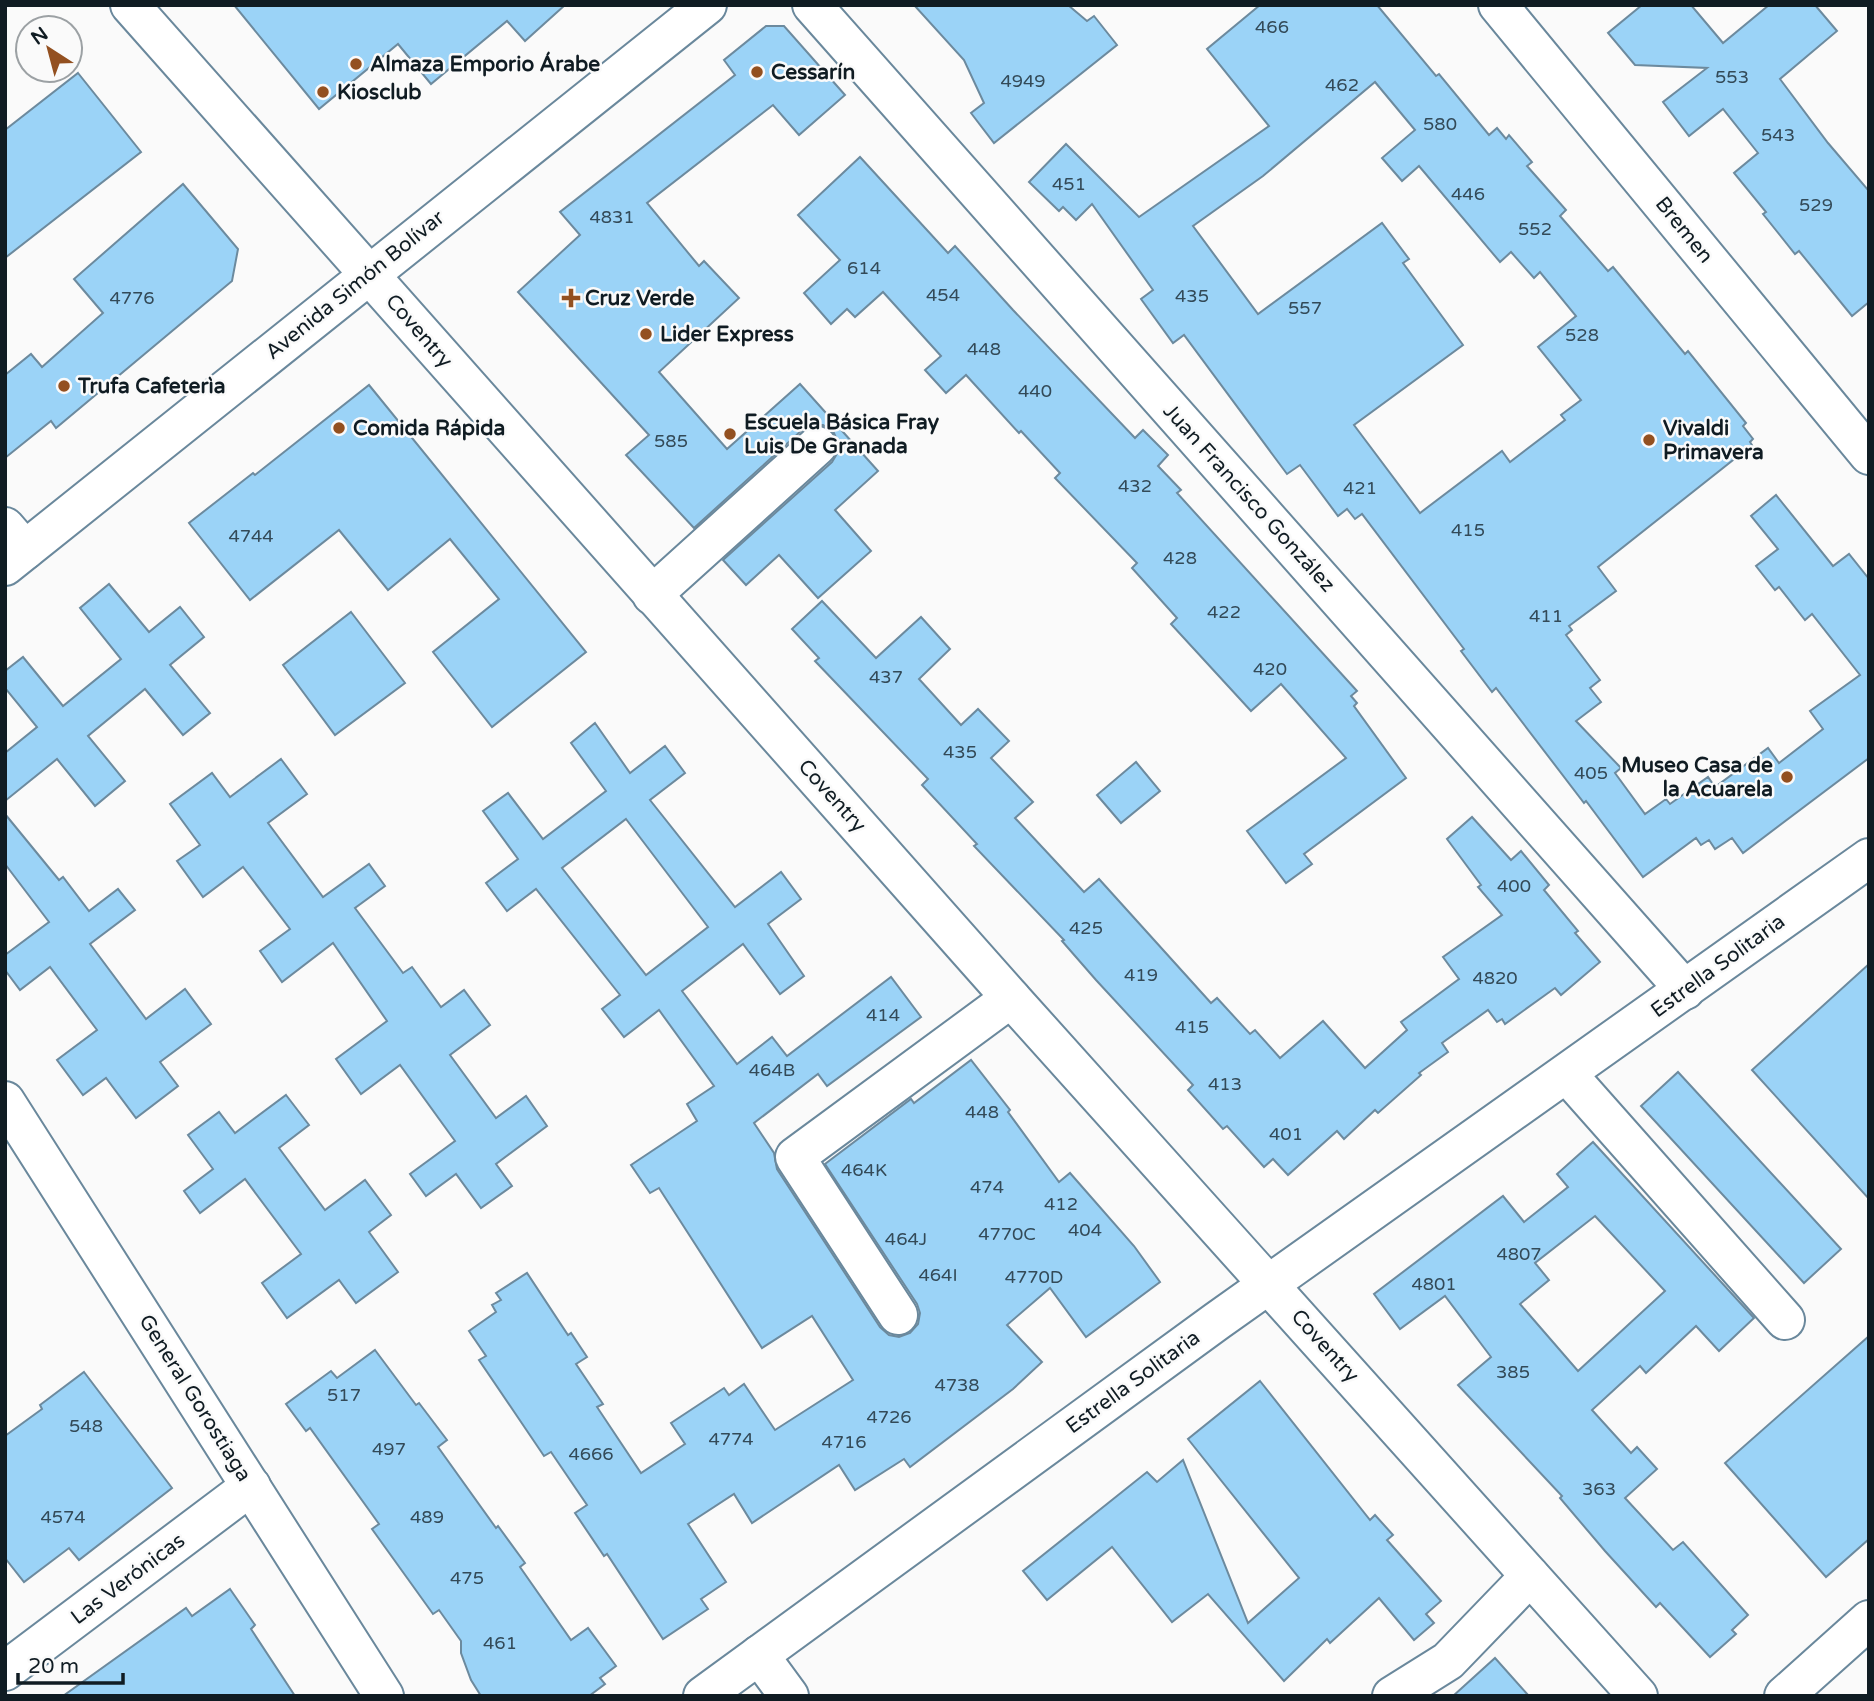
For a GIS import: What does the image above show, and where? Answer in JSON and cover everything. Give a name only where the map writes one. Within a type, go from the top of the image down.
[{"type":"street","name":"Coventry","points":[[130,5],[1011,998],[1638,1696]]},
{"type":"street","name":"Avenida Simón Bolívar","points":[[12,547],[368,274],[707,5]]},
{"type":"street","name":"Juan Francisco González","points":[[812,5],[1685,990]]},
{"type":"street","name":"Bremen","points":[[1499,5],[1869,455]]},
{"type":"street","points":[[652,595],[817,446]]},
{"type":"street","name":"Estrella Solitaria","points":[[703,1696],[1270,1284],[1869,858]]},
{"type":"street","points":[[898,1315],[795,1157],[1011,998]]},
{"type":"street","points":[[1567,1074],[1785,1320]]},
{"type":"street","name":"General Gorostiaga","points":[[5,1101],[384,1696]]},
{"type":"street","name":"Las Verónicas","points":[[5,1671],[251,1486]]},
{"type":"street","points":[[1392,1696],[1448,1661],[1530,1576]]},
{"type":"street","points":[[1784,1696],[1869,1620]]},
{"type":"street","points":[[759,1655],[789,1696]]},
{"type":"building","points":[[234,5],[565,5],[525,41],[507,21],[431,84],[398,44],[319,109]]},
{"type":"building","points":[[914,5],[1068,5],[1087,21],[1094,16],[1117,45],[994,143],[971,113],[984,103],[964,60]]},
{"type":"building","points":[[1260,5],[1377,5],[1489,135],[1497,128],[1506,139],[1509,135],[1532,162],[1527,166],[1566,210],[1560,216],[1608,271],[1613,267],[1685,354],[1688,351],[1746,423],[1743,426],[1753,439],[1750,442],[1752,445],[1598,567],[1616,591],[1569,626],[1572,630],[1566,635],[1600,680],[1590,688],[1601,702],[1576,721],[1621,768],[1615,773],[1645,814],[1666,799],[1670,804],[1708,777],[1715,787],[1768,748],[1779,763],[1823,729],[1810,711],[1860,675],[1812,614],[1805,620],[1779,587],[1775,590],[1756,566],[1778,549],[1751,516],[1776,495],[1833,566],[1849,554],[1869,579],[1869,758],[1743,853],[1732,838],[1715,849],[1709,840],[1701,845],[1696,838],[1643,877],[1496,688],[1492,692],[1461,651],[1464,649],[1362,514],[1355,519],[1347,509],[1338,516],[1300,465],[1287,474],[1184,335],[1173,343],[1141,299],[1153,290],[1092,204],[1076,220],[1063,207],[1059,211],[1029,182],[1066,144],[1139,217],[1269,126],[1207,49]],"holes":[[[1375,82],[1415,130],[1382,158],[1402,181],[1419,166],[1500,262],[1511,252],[1534,278],[1540,272],[1576,316],[1538,347],[1581,400],[1561,415],[1565,420],[1510,462],[1502,451],[1420,513],[1354,425],[1463,345],[1403,263],[1409,259],[1382,223],[1258,314],[1193,226],[1263,176]]]},
{"type":"building","points":[[1642,5],[1691,5],[1723,43],[1769,5],[1815,5],[1837,31],[1780,79],[1828,143],[1869,191],[1869,302],[1852,316],[1799,251],[1795,254],[1763,214],[1766,212],[1734,173],[1758,153],[1723,109],[1689,136],[1663,102],[1707,68],[1635,65],[1608,33]]},
{"type":"building","points":[[766,26],[784,26],[845,95],[799,135],[773,105],[647,203],[699,266],[704,261],[739,298],[659,372],[727,449],[800,384],[878,471],[835,510],[871,551],[818,598],[779,555],[746,585],[723,560],[832,462],[838,452],[838,442],[833,431],[823,425],[813,425],[802,430],[694,528],[626,455],[649,435],[518,292],[580,235],[560,212],[735,75],[724,60]]},
{"type":"building","points":[[84,81],[141,152],[5,258],[5,130],[64,84],[84,84]]},
{"type":"building","points":[[860,157],[948,253],[955,246],[1135,438],[1143,430],[1168,455],[1158,466],[1181,490],[1177,493],[1357,691],[1351,696],[1357,703],[1354,706],[1406,778],[1304,854],[1312,864],[1286,883],[1247,831],[1346,758],[1281,684],[1251,711],[1171,624],[1177,618],[1132,568],[1137,563],[1055,478],[1060,473],[1021,431],[1019,433],[966,375],[946,393],[925,370],[941,356],[883,292],[855,317],[847,309],[831,324],[804,293],[840,260],[798,215]]},
{"type":"building","points":[[183,184],[238,249],[232,281],[56,428],[51,421],[5,458],[5,375],[31,354],[42,367],[103,313],[74,279]]},
{"type":"building","points":[[369,385],[586,652],[492,727],[433,652],[499,599],[450,539],[388,590],[339,530],[250,600],[189,523]]},
{"type":"building","points":[[109,584],[149,632],[180,607],[204,637],[170,665],[210,713],[183,735],[145,689],[88,736],[125,781],[95,806],[57,759],[5,801],[5,753],[37,727],[5,688],[5,671],[23,657],[63,706],[121,659],[80,608]]},
{"type":"building","points":[[822,601],[876,658],[921,617],[950,649],[919,679],[961,725],[978,709],[1009,741],[991,758],[1033,802],[1015,818],[1084,892],[1099,879],[1211,1003],[1217,998],[1250,1034],[1255,1030],[1280,1058],[1323,1021],[1365,1068],[1407,1030],[1401,1022],[1459,979],[1443,957],[1502,915],[1478,887],[1481,885],[1447,839],[1472,817],[1511,860],[1521,851],[1549,885],[1544,890],[1600,962],[1561,995],[1555,988],[1505,1024],[1502,1019],[1497,1022],[1488,1010],[1442,1043],[1448,1052],[1419,1073],[1421,1075],[1378,1113],[1375,1110],[1344,1139],[1337,1131],[1288,1175],[1273,1159],[1264,1167],[1227,1126],[1223,1129],[1188,1090],[1193,1085],[1096,980],[1062,941],[1064,940],[974,846],[977,844],[922,785],[928,779],[815,661],[819,658],[792,629]]},
{"type":"building","points":[[351,612],[405,683],[335,735],[283,665]]},
{"type":"building","points":[[595,723],[630,773],[665,746],[685,773],[650,800],[735,907],[781,872],[801,899],[768,924],[804,976],[780,994],[743,944],[682,991],[737,1064],[772,1037],[787,1056],[891,977],[921,1017],[827,1086],[818,1074],[754,1123],[774,1153],[777,1169],[880,1327],[889,1335],[899,1337],[910,1333],[918,1324],[920,1313],[917,1304],[825,1164],[911,1099],[914,1103],[971,1060],[1010,1110],[1008,1112],[1059,1182],[1070,1173],[1134,1246],[1160,1282],[1086,1337],[1050,1288],[1007,1325],[1042,1362],[1013,1389],[910,1467],[904,1459],[855,1490],[839,1465],[752,1523],[734,1494],[688,1524],[726,1582],[701,1599],[708,1609],[663,1639],[607,1554],[604,1556],[575,1513],[587,1505],[551,1452],[544,1456],[479,1360],[486,1356],[469,1331],[496,1312],[492,1305],[501,1300],[496,1293],[527,1273],[568,1335],[571,1333],[587,1357],[576,1364],[603,1404],[597,1407],[641,1473],[685,1444],[671,1423],[724,1388],[729,1395],[744,1384],[775,1430],[853,1380],[812,1316],[762,1348],[659,1188],[650,1193],[631,1165],[697,1121],[687,1104],[714,1086],[659,1010],[624,1037],[602,1009],[620,995],[536,889],[507,911],[486,883],[518,859],[483,811],[508,793],[543,839],[606,791],[571,743]],"holes":[[[626,819],[708,927],[646,975],[562,868]]]},
{"type":"building","points":[[281,759],[307,794],[268,823],[323,897],[369,864],[385,886],[355,908],[403,973],[412,967],[441,1007],[464,990],[490,1025],[450,1055],[496,1118],[526,1096],[547,1126],[496,1164],[512,1186],[481,1208],[456,1174],[426,1196],[410,1174],[455,1141],[400,1065],[361,1094],[336,1059],[387,1021],[333,943],[282,982],[260,951],[290,929],[243,867],[203,897],[177,861],[200,845],[170,804],[212,773],[230,797]]},
{"type":"building","points":[[1136,762],[1160,791],[1121,823],[1097,795]]},
{"type":"building","points":[[5,814],[59,880],[63,877],[89,911],[118,889],[135,910],[90,944],[146,1019],[185,989],[211,1024],[160,1062],[178,1086],[136,1118],[106,1078],[83,1095],[57,1060],[97,1030],[50,967],[20,990],[5,970],[5,955],[49,922],[5,864]]},
{"type":"building","points":[[1869,964],[1869,1199],[1752,1070]]},
{"type":"building","points":[[1678,1072],[1841,1249],[1804,1283],[1641,1106]]},
{"type":"building","points":[[286,1095],[309,1125],[279,1148],[325,1210],[365,1180],[391,1215],[369,1232],[398,1272],[356,1303],[339,1280],[287,1318],[262,1283],[301,1254],[245,1179],[200,1213],[184,1191],[213,1169],[188,1135],[219,1112],[235,1133]]},
{"type":"building","points":[[1593,1142],[1754,1318],[1719,1351],[1696,1326],[1646,1373],[1640,1366],[1592,1410],[1631,1453],[1637,1447],[1657,1469],[1625,1498],[1673,1550],[1683,1542],[1748,1615],[1732,1630],[1736,1634],[1710,1657],[1660,1603],[1656,1607],[1560,1498],[1562,1496],[1458,1385],[1491,1357],[1445,1296],[1400,1329],[1374,1294],[1503,1196],[1524,1222],[1568,1187],[1557,1174]],"holes":[[[1595,1216],[1665,1291],[1578,1371],[1520,1304],[1549,1280],[1535,1263]]]},
{"type":"building","points":[[1869,1336],[1869,1539],[1826,1577],[1725,1463]]},
{"type":"building","points":[[375,1350],[416,1405],[419,1403],[447,1440],[438,1447],[496,1528],[498,1526],[525,1563],[520,1567],[571,1640],[588,1628],[616,1666],[600,1678],[605,1684],[589,1696],[481,1696],[471,1680],[461,1653],[461,1641],[439,1610],[433,1614],[372,1529],[379,1524],[310,1428],[306,1431],[286,1404],[331,1371],[337,1378]]},
{"type":"building","points":[[84,1372],[172,1488],[79,1560],[69,1548],[24,1582],[5,1558],[5,1436],[42,1409],[40,1405]]},
{"type":"building","points":[[1260,1381],[1370,1520],[1375,1515],[1393,1535],[1387,1540],[1441,1601],[1426,1614],[1434,1623],[1414,1640],[1379,1598],[1330,1643],[1327,1639],[1284,1681],[1208,1594],[1172,1622],[1112,1547],[1047,1600],[1023,1571],[1147,1472],[1157,1482],[1183,1460],[1248,1623],[1299,1578],[1188,1439]]},
{"type":"building","points":[[230,1589],[255,1625],[251,1629],[295,1696],[63,1696],[186,1608],[192,1616]]},
{"type":"building","points":[[1495,1658],[1529,1696],[1453,1696]]},
{"type":"place","name":"Almaza Emporio Árabe","points":[[356,64]]},
{"type":"place","name":"Cessarín","points":[[757,72]]},
{"type":"place","name":"Kiosclub","points":[[323,92]]},
{"type":"place","name":"Cruz Verde","points":[[571,298]]},
{"type":"place","name":"Lider Express","points":[[646,334]]},
{"type":"place","name":"Trufa Cafeterìa","points":[[64,386]]},
{"type":"place","name":"Comida Rápida","points":[[339,428]]},
{"type":"place","name":"Escuela Básica Fray Luis De Granada","points":[[730,434]]},
{"type":"place","name":"Vivaldi Primavera","points":[[1649,440]]},
{"type":"place","name":"Museo Casa de la Acuarela","points":[[1787,777]]}]
